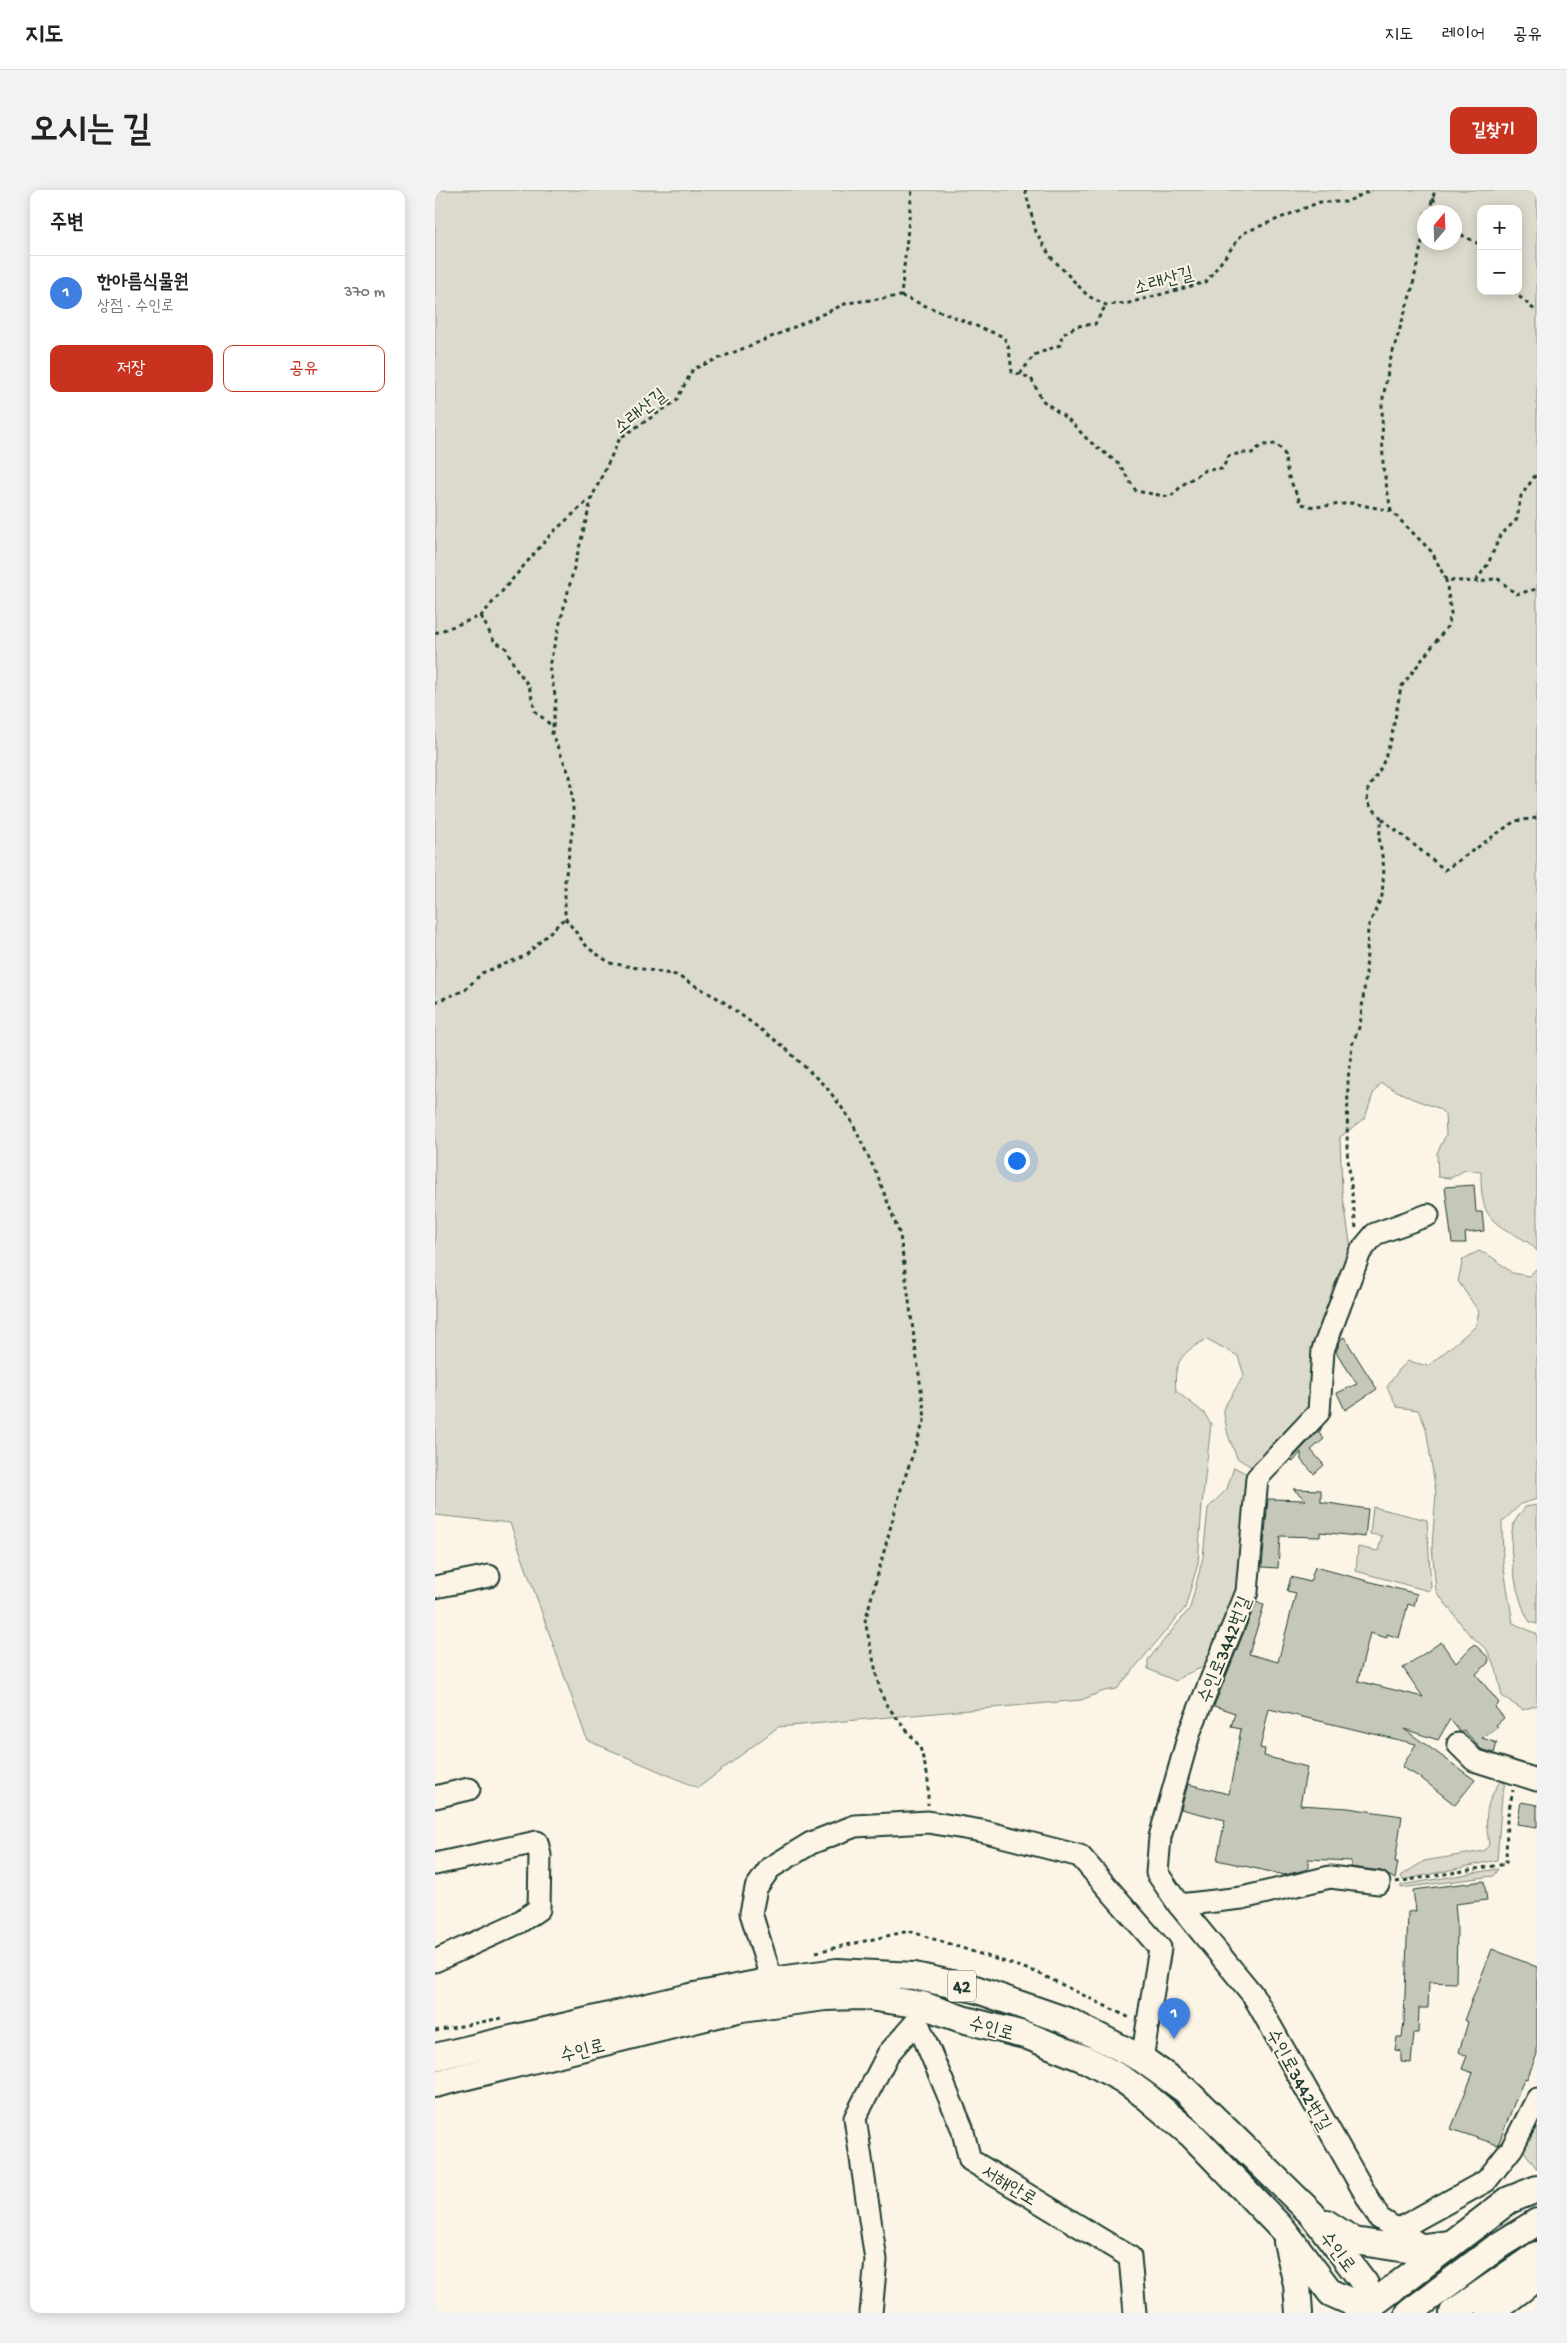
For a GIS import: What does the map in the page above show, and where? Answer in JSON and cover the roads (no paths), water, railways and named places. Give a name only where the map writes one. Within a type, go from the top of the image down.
[{"type":"main road","name":"수인로","points":[[435,2057],[690,1997],[772,1981],[837,1972],[914,1976],[975,1989],[1070,2022],[1142,2059],[1185,2090],[1311,2214],[1365,2284],[1367,2312]]},
{"type":"main road","name":"수인로","points":[[435,2084],[742,2008],[825,1997],[862,1996],[920,2013],[962,2019],[1028,2036],[1087,2060],[1124,2080],[1192,2135],[1285,2232],[1331,2293],[1367,2312]]},
{"type":"main road","points":[[1367,2312],[1509,2200],[1537,2189]]},
{"type":"main road","points":[[1311,2214],[1354,2241],[1407,2249],[1451,2244]]},
{"type":"main road","points":[[1409,2313],[1498,2246],[1537,2222]]},
{"type":"main road","points":[[1285,2232],[1297,2284],[1299,2313]]},
{"type":"main road","points":[[1453,2313],[1537,2255]]},
{"type":"main road","points":[[1490,2313],[1533,2279]]},
{"type":"main road","points":[[1523,2313],[1533,2279]]},
{"type":"street","name":"수인로3442번길","points":[[1424,2247],[1379,2218],[1253,1995],[1179,1905],[1157,1873],[1160,1837],[1190,1731],[1247,1592],[1257,1478],[1319,1412],[1323,1350],[1360,1252],[1375,1234],[1429,1215]]},
{"type":"street","points":[[435,1587],[489,1576]]},
{"type":"street","points":[[1458,1744],[1474,1760],[1527,1778]]},
{"type":"street","points":[[435,1797],[469,1788]]},
{"type":"street","points":[[772,1981],[751,1912],[755,1888],[770,1868],[811,1843],[855,1826],[928,1822],[982,1831],[1080,1856],[1160,1948],[1142,2059]]},
{"type":"street","points":[[435,1864],[537,1842],[540,1855],[539,1909],[518,1923],[435,1961]]},
{"type":"street","points":[[1179,1905],[1242,1898],[1330,1877],[1379,1883]]},
{"type":"street","points":[[871,2313],[876,2260],[855,2118],[888,2054],[920,2013]]},
{"type":"street","name":"서해안로","points":[[920,2013],[963,2128],[970,2160],[1130,2257],[1135,2313]]},
{"type":"street","points":[[1397,2230],[1486,2181],[1513,2148],[1537,2099]]},
{"type":"place","name":"한아름식물원","points":[[1174,2039]]}]
